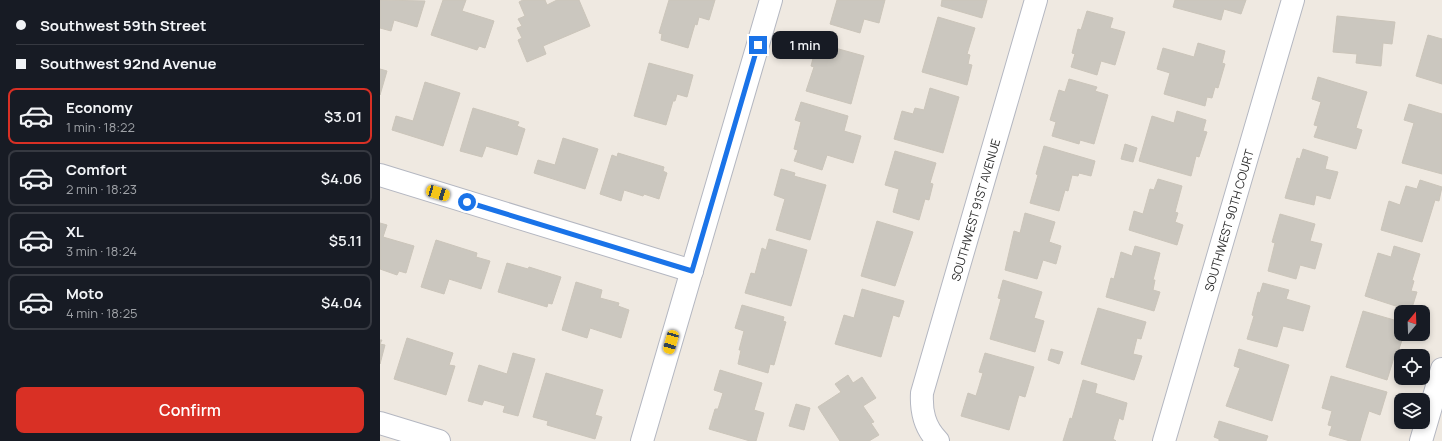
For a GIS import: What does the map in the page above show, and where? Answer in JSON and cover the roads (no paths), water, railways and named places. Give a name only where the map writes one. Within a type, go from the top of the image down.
[{"type":"street","points":[[642,441],[771,0]]},
{"type":"street","name":"SOUTHWEST 91ST AVENUE","points":[[938,441],[928,430],[924,420],[922,402],[924,384],[1036,0]]},
{"type":"street","name":"SOUTHWEST 90TH COURT","points":[[1164,441],[1292,0]]},
{"type":"street","points":[[380,175],[692,271]]},
{"type":"street","points":[[1421,441],[1442,369]]},
{"type":"street","points":[[381,429],[439,441]]}]
